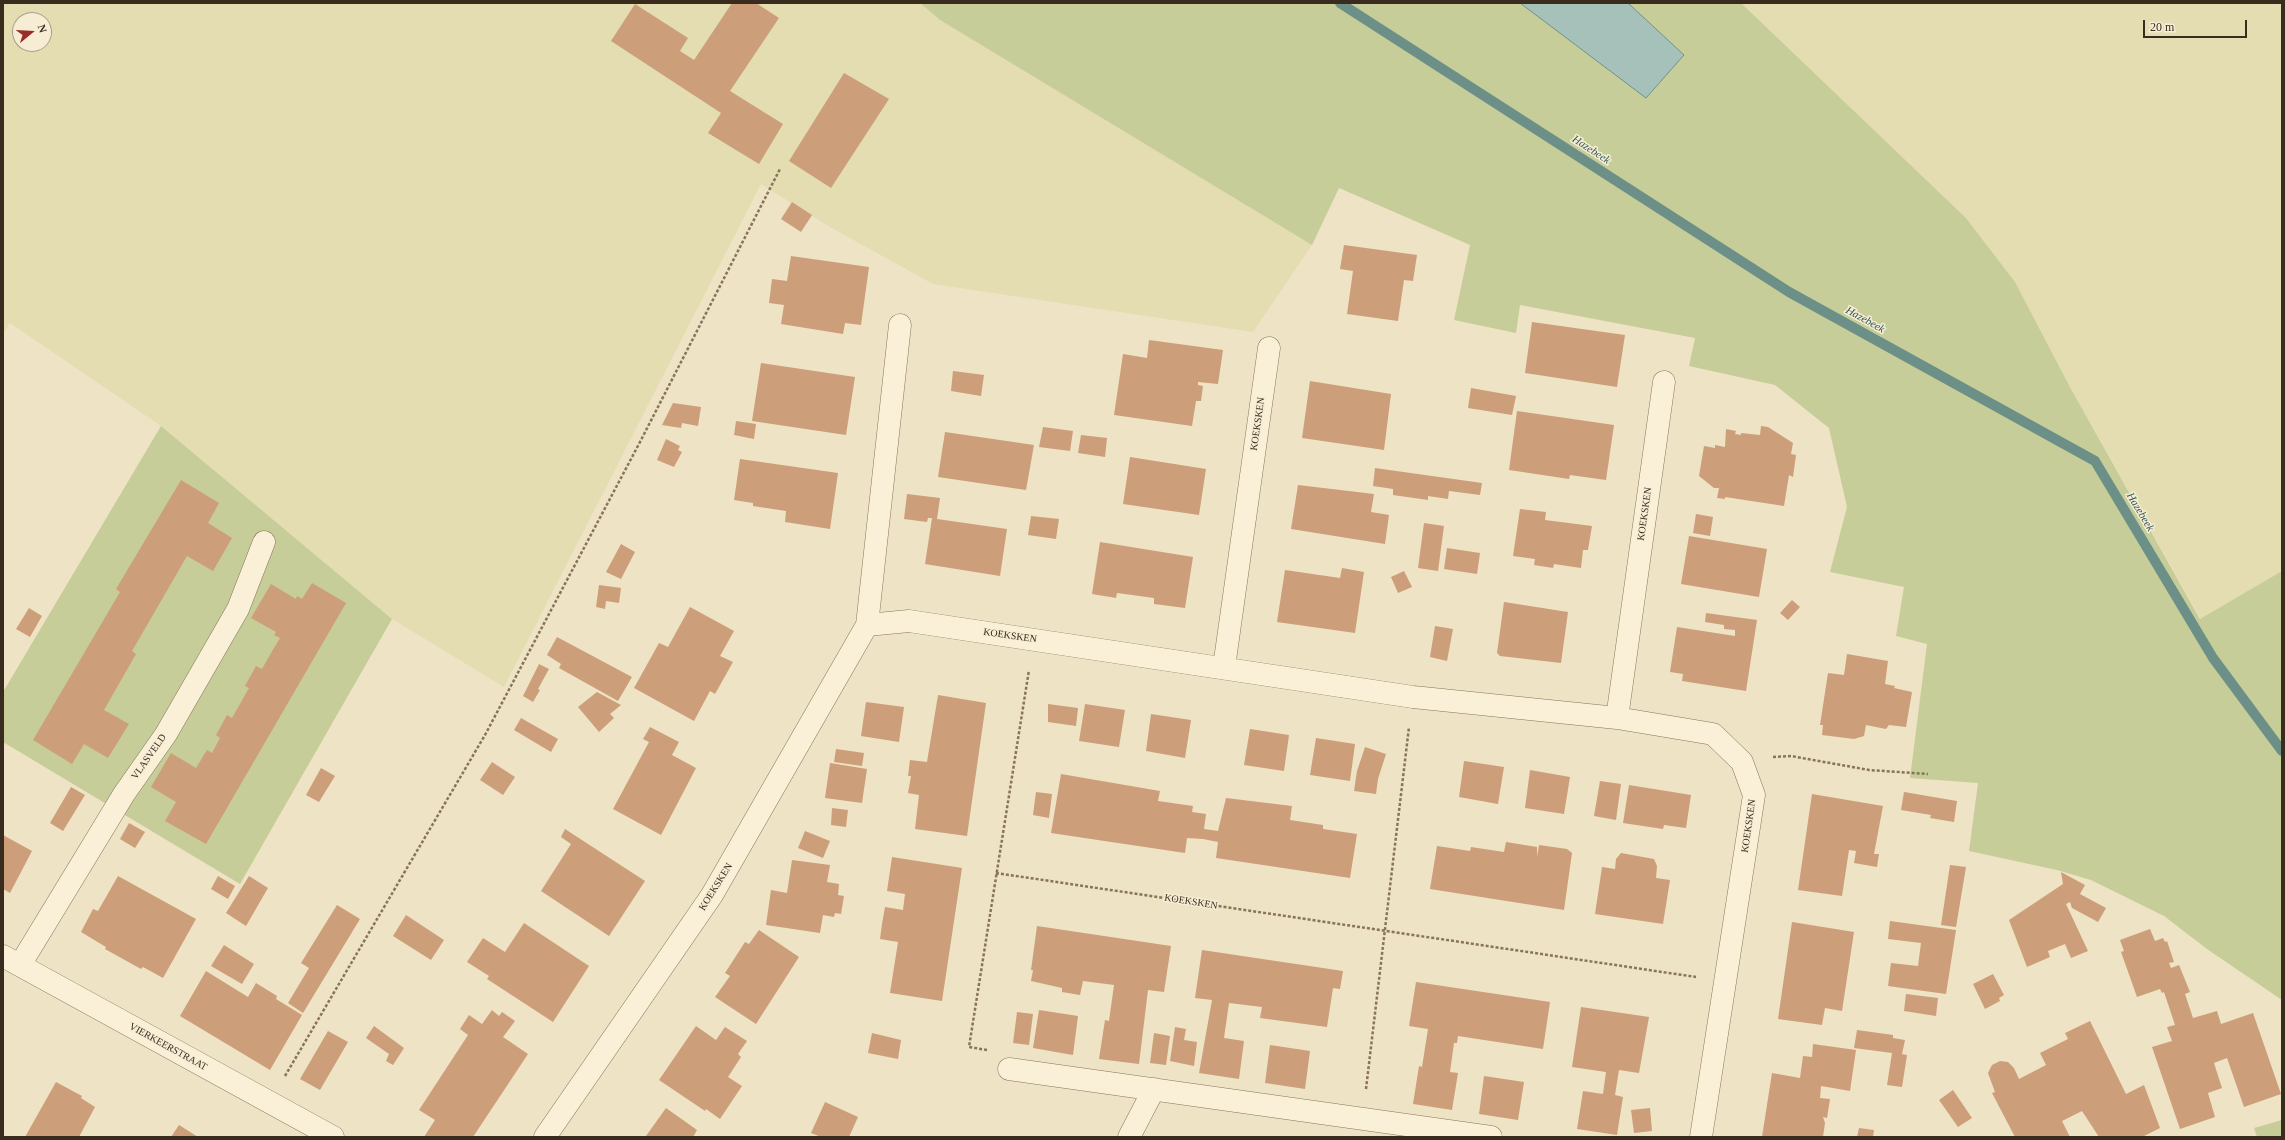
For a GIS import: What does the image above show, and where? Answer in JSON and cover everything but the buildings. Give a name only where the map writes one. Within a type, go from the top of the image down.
[{"type":"street","name":"KOEKSKEN","points":[[545,1137],[712,895],[867,625],[900,325]]},
{"type":"street","name":"KOEKSKEN","points":[[1224,667],[1269,348]]},
{"type":"street","name":"KOEKSKEN","points":[[1617,718],[1664,382]]},
{"type":"street","name":"VLASVELD","points":[[11,961],[166,734],[238,609],[264,542]]},
{"type":"street","name":"KOEKSKEN","points":[[867,625],[909,621],[1224,667],[1413,697],[1617,718],[1713,734],[1742,762],[1754,795],[1701,1137]]},
{"type":"street","name":"VIERKEERSTRAAT","points":[[11,961],[333,1137]]},
{"type":"street","points":[[1008,1069],[1491,1137]]},
{"type":"street","points":[[1129,1137],[1154,1089]]},
{"type":"path","points":[[270,1103],[485,735],[640,442],[780,169]]},
{"type":"path","points":[[1008,1069],[1004,1052],[969,1047],[1034,639]]},
{"type":"path","points":[[1362,1119],[1386,931],[1413,697]]},
{"type":"path","points":[[1742,762],[1791,756],[1869,770],[1928,774]]},
{"type":"path","name":"KOEKSKEN","points":[[996,873],[1725,980]]},
{"type":"shaded area","points":[[3,3],[920,3],[940,20],[1312,245],[1253,332],[933,284],[830,227],[761,184],[504,687],[392,619],[161,426],[10,323],[3,333]]},
{"type":"shaded area","points":[[1741,3],[2282,3],[2282,571],[2201,619],[2071,389],[2015,282],[1966,218]]},
{"type":"green space","points":[[920,3],[1520,3],[1646,98],[1684,55],[1628,3],[1741,3],[1966,218],[2015,282],[2071,389],[2200,619],[2282,571],[2282,1000],[2207,949],[2164,916],[2091,880],[2057,870],[1969,851],[1978,783],[1910,778],[1927,644],[1896,636],[1904,587],[1830,572],[1847,507],[1829,428],[1775,385],[1689,366],[1695,338],[1520,305],[1516,333],[1454,320],[1470,245],[1339,188],[1312,245],[940,20]]},
{"type":"green space","points":[[161,426],[392,619],[240,884],[3,742],[3,692]]},
{"type":"green space","points":[[2282,1120],[2282,1137],[2257,1137],[2254,1128]]},
{"type":"water","points":[[1520,3],[1628,3],[1684,55],[1646,98]]},
{"type":"waterway","name":"Hazebeek","points":[[1340,3],[1789,292],[2095,461],[2213,658],[2282,751]]}]
